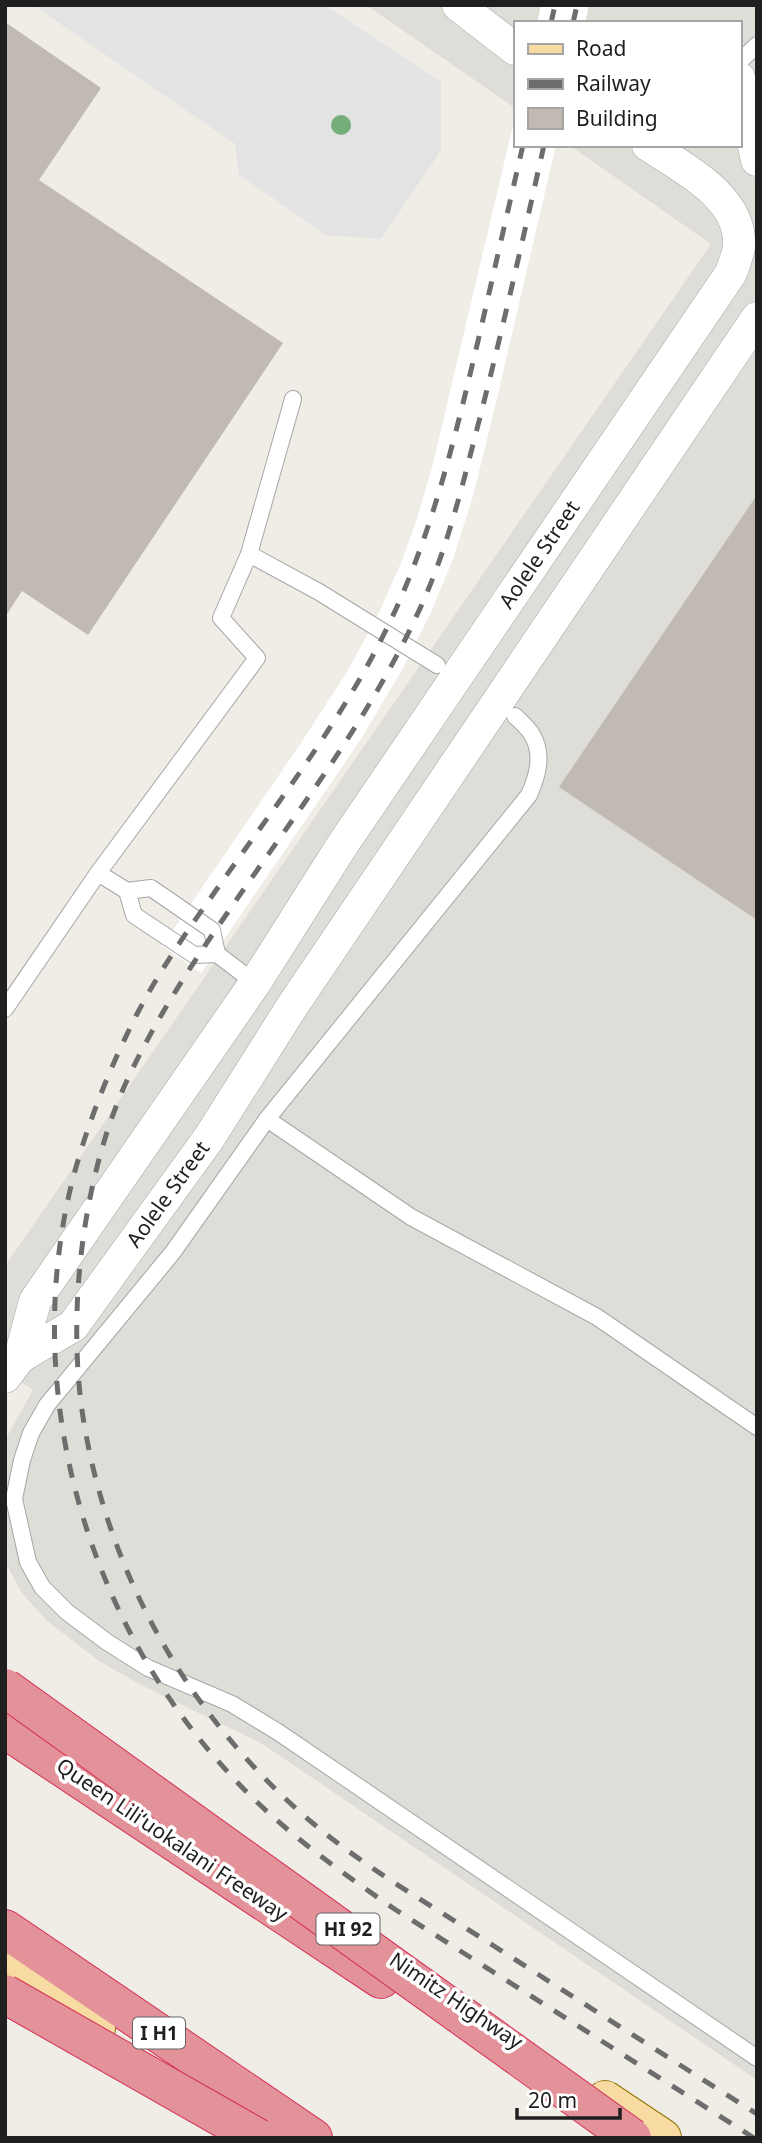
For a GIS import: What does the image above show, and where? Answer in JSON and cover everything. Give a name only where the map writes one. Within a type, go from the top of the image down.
[{"type":"highway","points":[[5,1689],[632,2138]]},
{"type":"highway","name":"Queen Liliʻuokalani Freeway","points":[[15,1717],[618,2138]]},
{"type":"highway","name":"I H1","points":[[5,1929],[313,2138]]},
{"type":"highway","points":[[5,1994],[258,2138]]},
{"type":"main road","points":[[5,1673],[15,1717]]},
{"type":"main road","name":"Nimitz Highway","points":[[15,1717],[662,2138]]},
{"type":"main road","points":[[5,1967],[258,2138]]},
{"type":"street","points":[[458,5],[510,43]]},
{"type":"street","points":[[741,87],[757,160]]},
{"type":"street","name":"Aolele Street","points":[[12,1367],[36,1301],[255,983],[343,844],[731,273],[739,247],[737,221],[723,198],[651,147]]},
{"type":"street","name":"Aolele Street","points":[[12,1367],[73,1326],[209,1138],[291,1008],[757,318]]},
{"type":"street","points":[[675,353],[701,401]]},
{"type":"street","points":[[255,983],[291,1008]]},
{"type":"lane","points":[[741,60],[757,45]]},
{"type":"lane","points":[[5,1009],[98,873],[257,658],[221,618],[249,554],[293,399]]},
{"type":"lane","points":[[249,554],[319,592],[437,665]]},
{"type":"lane","points":[[515,716],[531,733],[538,751],[538,775],[529,795],[267,1119],[173,1252],[47,1405],[31,1433],[14,1499],[29,1562],[42,1587],[67,1612],[148,1668],[232,1704],[278,1732],[757,2057]]},
{"type":"lane","points":[[98,873],[127,891],[151,888],[212,930],[217,954]]},
{"type":"lane","points":[[127,891],[134,915],[194,955],[217,954],[255,983]]},
{"type":"lane","points":[[267,1119],[411,1217],[597,1317],[757,1427]]},
{"type":"shaded area","points":[[33,5],[325,5],[441,82],[441,150],[381,239],[326,235],[239,175],[235,144]]},
{"type":"shaded area","points":[[366,5],[757,5],[757,2080],[261,1743],[143,1686],[99,1661],[46,1620],[22,1593],[5,1562],[5,1440],[33,1390],[5,1371],[5,1266],[711,244],[572,147],[741,147],[741,21],[514,21],[514,107]]},
{"type":"pier","points":[[541,5],[589,5],[585,21],[537,21]]},
{"type":"pier","points":[[514,121],[514,147],[556,147],[473,496],[453,559],[431,612],[403,668],[361,739],[201,973],[162,946],[347,672],[378,615],[401,563],[433,464]]},
{"type":"building","points":[[5,22],[101,88],[39,180],[283,343],[88,635],[22,591],[5,617]]},
{"type":"building","points":[[757,495],[757,920],[559,787]]},
{"type":"railway","points":[[551,21],[555,5]]},
{"type":"railway","points":[[573,21],[577,5]]},
{"type":"railway","points":[[523,147],[450,454],[400,601],[365,670],[324,736],[154,983],[118,1054],[92,1117],[72,1182],[58,1260],[55,1339],[61,1417],[77,1495],[101,1570],[135,1642],[177,1709],[245,1790],[307,1845],[396,1910],[754,2138]]},
{"type":"railway","points":[[544,147],[465,475],[444,548],[426,596],[374,696],[172,997],[124,1087],[110,1125],[88,1206],[78,1293],[78,1377],[95,1476],[112,1533],[135,1589],[162,1642],[194,1692],[230,1740],[270,1784],[336,1842],[380,1873],[757,2114]]}]
